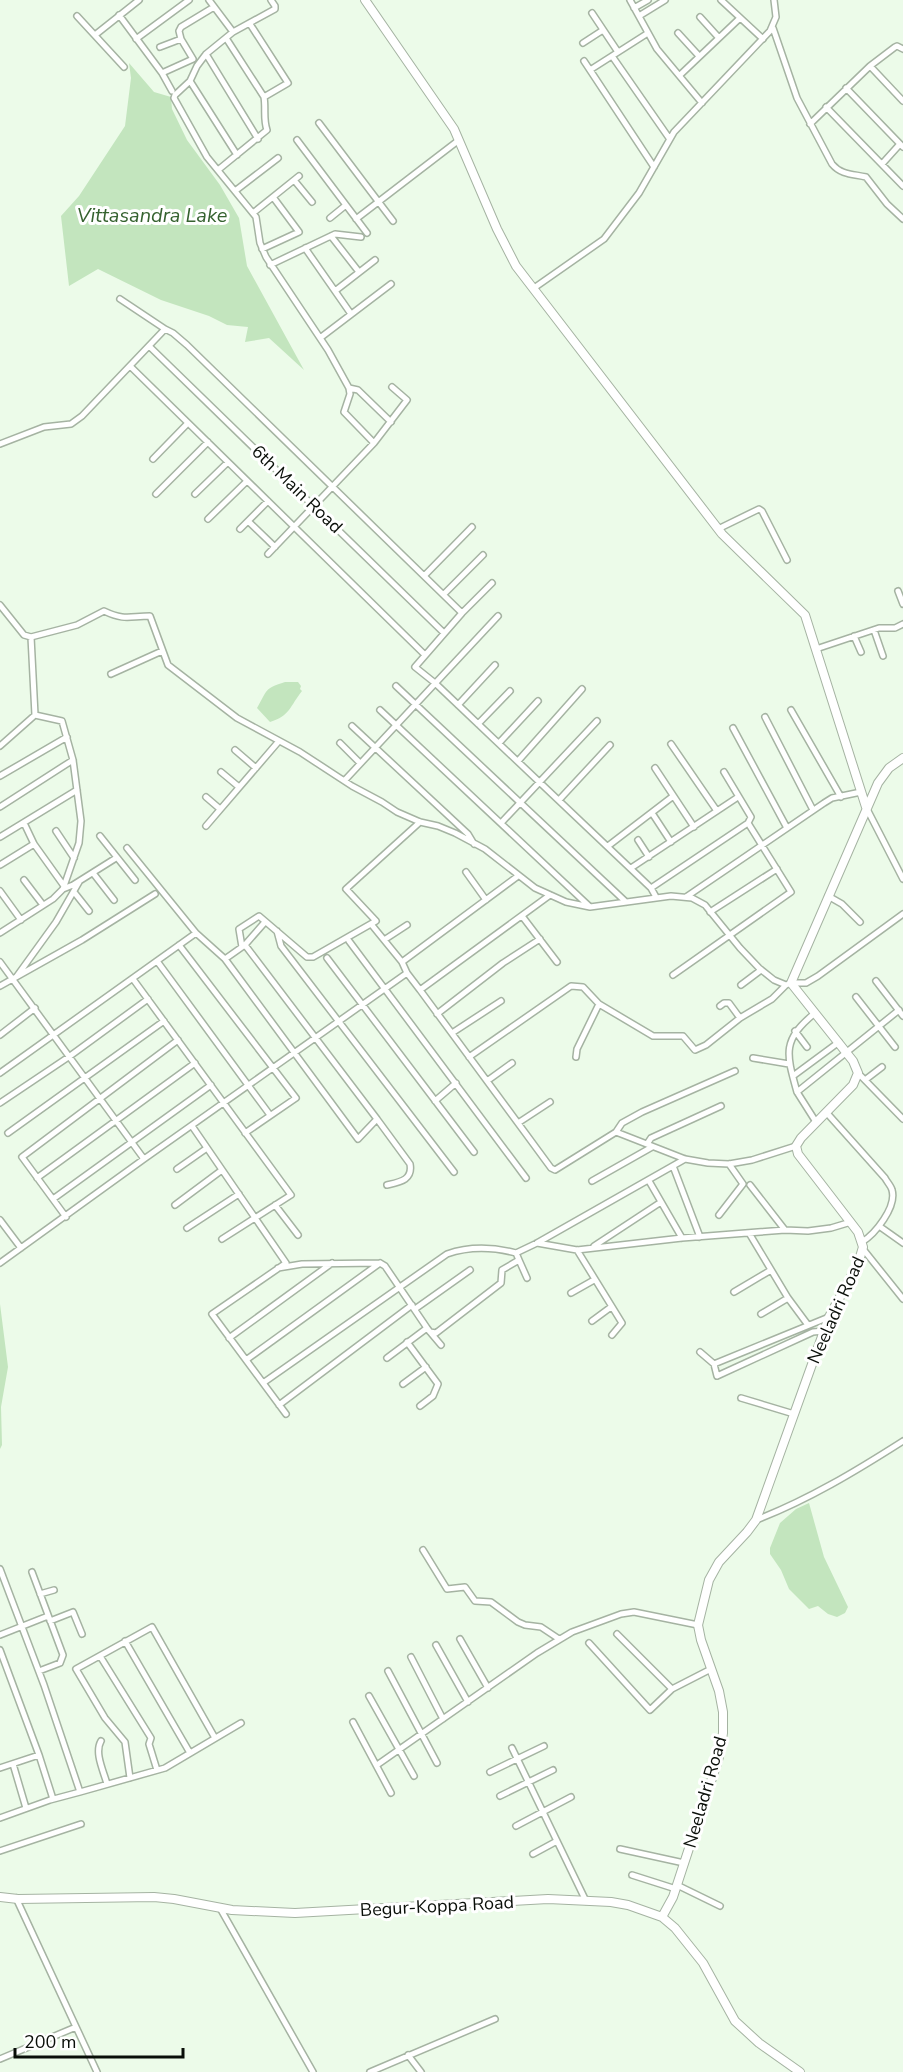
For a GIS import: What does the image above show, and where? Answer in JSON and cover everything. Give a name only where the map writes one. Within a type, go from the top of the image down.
[{"type":"main road","points":[[365,0],[442,111],[459,140],[516,266],[718,529],[805,615],[866,807]]},
{"type":"main road","points":[[796,1146],[801,1138],[853,1085],[858,1073],[854,1061],[789,984],[878,783],[889,768],[903,759]]},
{"type":"main road","name":"Neeladri Road","points":[[662,1917],[677,1887],[719,1757],[723,1733],[723,1712],[698,1625],[709,1580],[719,1562],[756,1520],[829,1317],[858,1264],[862,1246],[858,1232],[798,1154],[796,1146]]},
{"type":"main road","name":"Begur-Koppa Road","points":[[0,1897],[16,1899],[154,1897],[220,1908],[295,1913],[548,1899],[628,1905],[662,1917],[675,1928],[702,1963],[735,2021],[759,2043],[800,2072]]},
{"type":"street","points":[[95,35],[139,0]]},
{"type":"street","points":[[136,39],[189,0]]},
{"type":"street","points":[[209,0],[233,32]]},
{"type":"street","points":[[271,0],[275,9],[233,32],[206,54],[190,81],[174,98],[204,152],[253,213],[257,221],[262,249],[270,265],[320,338],[349,388],[350,394],[344,412],[374,443]]},
{"type":"street","points":[[630,0],[657,49],[702,103]]},
{"type":"street","points":[[634,8],[648,0]]},
{"type":"street","points":[[639,16],[665,0]]},
{"type":"street","points":[[721,0],[763,39]]},
{"type":"street","points":[[534,288],[604,239],[636,199],[669,138],[773,27],[776,17],[774,0]]},
{"type":"street","points":[[162,73],[193,59],[179,31],[181,27],[214,7]]},
{"type":"street","points":[[592,13],[615,54],[669,138]]},
{"type":"street","points":[[119,15],[162,73],[172,91]]},
{"type":"street","points":[[77,16],[124,68]]},
{"type":"street","points":[[700,17],[719,38]]},
{"type":"street","points":[[680,75],[740,18]]},
{"type":"street","points":[[250,24],[288,83],[264,97]]},
{"type":"street","points":[[773,27],[797,98],[837,170],[866,177],[887,204],[903,219]]},
{"type":"street","points":[[583,44],[603,30]]},
{"type":"street","points":[[590,70],[648,33]]},
{"type":"street","points":[[678,33],[699,56]]},
{"type":"street","points":[[218,170],[267,130],[264,121],[264,97],[226,38]]},
{"type":"street","points":[[160,47],[181,39]]},
{"type":"street","points":[[810,124],[870,66],[895,47],[903,49]]},
{"type":"street","points":[[206,54],[258,139]]},
{"type":"street","points":[[584,61],[654,166]]},
{"type":"street","points":[[870,66],[903,101]]},
{"type":"street","points":[[190,81],[237,156]]},
{"type":"street","points":[[846,88],[902,145],[882,164]]},
{"type":"street","points":[[826,107],[903,186]]},
{"type":"street","points":[[319,123],[393,221]]},
{"type":"street","points":[[270,265],[335,234],[364,235],[356,219],[297,140]]},
{"type":"street","points":[[356,219],[459,140]]},
{"type":"street","points":[[235,191],[278,158]]},
{"type":"street","points":[[253,213],[297,178],[312,202]]},
{"type":"street","points":[[262,249],[299,232],[273,197]]},
{"type":"street","points":[[330,218],[346,205]]},
{"type":"street","points":[[331,236],[359,272]]},
{"type":"street","points":[[305,248],[351,314]]},
{"type":"street","points":[[335,291],[375,260]]},
{"type":"street","points":[[320,338],[391,284]]},
{"type":"street","points":[[120,299],[173,333],[187,345],[462,613]]},
{"type":"street","points":[[0,444],[44,427],[71,423],[82,416],[165,329]]},
{"type":"street","name":"6th Main Road","points":[[150,346],[444,633]]},
{"type":"street","points":[[130,366],[424,654]]},
{"type":"street","points":[[268,554],[374,443],[391,422],[407,400],[392,387]]},
{"type":"street","points":[[349,388],[358,390],[391,422]]},
{"type":"street","points":[[153,459],[188,423]]},
{"type":"street","points":[[156,494],[208,442]]},
{"type":"street","points":[[195,494],[228,462]]},
{"type":"street","points":[[208,519],[247,481]]},
{"type":"street","points":[[240,529],[268,501]]},
{"type":"street","points":[[718,529],[759,509],[787,560]]},
{"type":"street","points":[[248,521],[275,547]]},
{"type":"street","points":[[425,575],[472,527]]},
{"type":"street","points":[[444,594],[483,555]]},
{"type":"street","points":[[492,583],[424,654],[415,667],[560,800],[651,888],[656,897]]},
{"type":"street","points":[[898,591],[903,604]]},
{"type":"street","points":[[0,605],[24,635],[31,637],[77,625],[104,611],[132,619],[150,616],[168,666],[237,718],[397,812],[455,833],[485,849],[540,891],[566,902],[590,907],[656,897],[692,898],[705,905],[730,937],[774,980],[789,984],[806,983],[903,914]]},
{"type":"street","points":[[345,780],[498,616]]},
{"type":"street","points":[[816,649],[884,627],[894,628],[903,624]]},
{"type":"street","points":[[874,630],[884,656]]},
{"type":"street","points":[[854,636],[861,652]]},
{"type":"street","points":[[31,637],[35,715]]},
{"type":"street","points":[[111,674],[162,651]]},
{"type":"street","points":[[458,705],[495,665]]},
{"type":"street","points":[[396,686],[626,902]]},
{"type":"street","points":[[518,761],[582,689]]},
{"type":"street","points":[[478,724],[510,691]]},
{"type":"street","points":[[499,743],[538,700]]},
{"type":"street","points":[[380,710],[590,907]]},
{"type":"street","points":[[791,710],[841,797]]},
{"type":"street","points":[[35,715],[62,721],[74,760],[81,821],[79,843],[63,887]]},
{"type":"street","points":[[0,746],[35,715]]},
{"type":"street","points":[[765,717],[813,810]]},
{"type":"street","points":[[501,824],[597,722]]},
{"type":"street","points":[[352,726],[468,834],[475,845]]},
{"type":"street","points":[[733,728],[787,828]]},
{"type":"street","points":[[0,776],[67,737]]},
{"type":"street","points":[[206,826],[279,741]]},
{"type":"street","points":[[340,743],[360,763]]},
{"type":"street","points":[[671,744],[717,811]]},
{"type":"street","points":[[560,800],[610,745]]},
{"type":"street","points":[[735,751],[743,747]]},
{"type":"street","points":[[235,750],[256,768]]},
{"type":"street","points":[[0,807],[74,760]]},
{"type":"street","points":[[655,768],[672,797],[694,827]]},
{"type":"street","points":[[221,772],[239,787]]},
{"type":"street","points":[[651,888],[748,823],[751,817],[724,772]]},
{"type":"street","points":[[0,837],[77,790]]},
{"type":"street","points":[[686,897],[832,798],[861,792]]},
{"type":"street","points":[[631,868],[738,796]]},
{"type":"street","points":[[206,797],[220,809]]},
{"type":"street","points":[[608,846],[672,797]]},
{"type":"street","points":[[866,807],[903,879]]},
{"type":"street","points":[[652,813],[671,842]]},
{"type":"street","points":[[387,1185],[402,1182],[410,1176],[412,1171],[410,1164],[317,1038],[244,946],[239,929],[259,916],[307,957],[313,957],[371,924],[376,921],[346,889],[420,822]]},
{"type":"street","points":[[24,823],[34,844],[63,887]]},
{"type":"street","points":[[673,975],[791,892],[748,823]]},
{"type":"street","points":[[56,831],[74,858]]},
{"type":"street","points":[[100,836],[135,880]]},
{"type":"street","points":[[638,840],[649,857]]},
{"type":"street","points":[[0,865],[34,844]]},
{"type":"street","points":[[127,848],[196,933],[225,959],[358,1139],[377,1119]]},
{"type":"street","points":[[0,933],[43,905],[63,887],[79,882],[116,858]]},
{"type":"street","points":[[710,912],[777,869]]},
{"type":"street","points":[[466,872],[486,900]]},
{"type":"street","points":[[93,873],[114,900]]},
{"type":"street","points":[[402,962],[518,876]]},
{"type":"street","points":[[24,880],[43,905]]},
{"type":"street","points":[[14,979],[56,922],[79,882]]},
{"type":"street","points":[[0,891],[21,920]]},
{"type":"street","points":[[74,892],[89,911]]},
{"type":"street","points":[[0,986],[82,940],[155,894]]},
{"type":"street","points":[[420,990],[550,895]]},
{"type":"street","points":[[828,896],[842,904],[860,922]]},
{"type":"street","points":[[522,916],[557,962]]},
{"type":"street","points":[[225,959],[244,946],[266,922]]},
{"type":"street","points":[[371,924],[402,962],[407,973],[437,1014],[551,1168],[555,1170],[616,1132],[622,1123],[735,1071]]},
{"type":"street","points":[[384,940],[406,925]]},
{"type":"street","points":[[277,932],[281,946],[454,1172]]},
{"type":"street","points":[[0,1072],[196,933]]},
{"type":"street","points":[[437,1014],[503,963],[540,939]]},
{"type":"street","points":[[349,941],[526,1178]]},
{"type":"street","points":[[179,945],[296,1098],[245,1133]]},
{"type":"street","points":[[327,958],[474,1152]]},
{"type":"street","points":[[157,961],[270,1115]]},
{"type":"street","points":[[0,962],[144,1159]]},
{"type":"street","points":[[741,985],[762,970]]},
{"type":"street","points":[[0,1263],[407,973]]},
{"type":"street","points":[[134,979],[291,1195],[222,1239]]},
{"type":"street","points":[[876,981],[903,1016]]},
{"type":"street","points":[[469,1057],[571,986],[583,987],[599,1004],[653,1036],[683,1036],[695,1050],[716,1038],[740,1018],[772,999],[789,984]]},
{"type":"street","points":[[856,997],[895,1047]]},
{"type":"street","points":[[0,1103],[148,999]]},
{"type":"street","points":[[452,1033],[501,1001]]},
{"type":"street","points":[[720,1006],[729,1003],[740,1018]]},
{"type":"street","points":[[576,1057],[577,1049],[599,1004]]},
{"type":"street","points":[[0,1035],[35,1008]]},
{"type":"street","points":[[797,1092],[898,1010]]},
{"type":"street","points":[[815,1013],[795,1031],[790,1045],[789,1064],[797,1092],[816,1122]]},
{"type":"street","points":[[8,1133],[164,1021]]},
{"type":"street","points":[[795,1031],[807,1047]]},
{"type":"street","points":[[66,1217],[22,1156],[178,1040]]},
{"type":"street","points":[[793,1076],[839,1042]]},
{"type":"street","points":[[753,1058],[789,1064]]},
{"type":"street","points":[[37,1178],[195,1063]]},
{"type":"street","points":[[487,1081],[512,1063]]},
{"type":"street","points":[[865,1080],[882,1067]]},
{"type":"street","points":[[858,1073],[903,1119]]},
{"type":"street","points":[[435,1101],[456,1083]]},
{"type":"street","points":[[52,1198],[211,1085]]},
{"type":"street","points":[[518,1123],[550,1102]]},
{"type":"street","points":[[592,1181],[649,1145],[651,1138],[721,1106]]},
{"type":"street","points":[[826,1112],[885,1178],[892,1190],[892,1199],[879,1226],[862,1246],[902,1295]]},
{"type":"street","points":[[192,1126],[286,1263],[212,1314],[286,1414]]},
{"type":"street","points":[[616,1132],[685,1159],[729,1164],[752,1160],[796,1146]]},
{"type":"street","points":[[177,1169],[207,1148]]},
{"type":"street","points":[[263,1383],[447,1254],[461,1249],[496,1248],[516,1252],[537,1243],[685,1159]]},
{"type":"street","points":[[719,1215],[743,1184],[729,1164]]},
{"type":"street","points":[[673,1166],[700,1237]]},
{"type":"street","points":[[174,1205],[222,1170]]},
{"type":"street","points":[[649,1180],[682,1238]]},
{"type":"street","points":[[750,1185],[785,1230]]},
{"type":"street","points":[[188,1228],[239,1194]]},
{"type":"street","points":[[592,1247],[661,1202]]},
{"type":"street","points":[[275,1205],[298,1235]]},
{"type":"street","points":[[0,1220],[21,1248]]},
{"type":"street","points":[[537,1243],[578,1250],[682,1238],[785,1230],[820,1230],[851,1222]]},
{"type":"street","points":[[879,1226],[903,1243]]},
{"type":"street","points":[[749,1233],[788,1298],[808,1324]]},
{"type":"street","points":[[578,1250],[622,1323],[612,1335]]},
{"type":"street","points":[[516,1252],[527,1278]]},
{"type":"street","points":[[387,1358],[407,1342],[429,1330],[441,1331],[501,1283],[502,1270],[519,1260]]},
{"type":"street","points":[[278,1268],[332,1263],[380,1263]]},
{"type":"street","points":[[229,1338],[332,1263]]},
{"type":"street","points":[[380,1263],[441,1345]]},
{"type":"street","points":[[246,1360],[380,1263]]},
{"type":"street","points":[[279,1406],[413,1307],[470,1270]]},
{"type":"street","points":[[734,1292],[771,1270]]},
{"type":"street","points":[[571,1293],[594,1280]]},
{"type":"street","points":[[761,1314],[788,1298]]},
{"type":"street","points":[[592,1321],[611,1307]]},
{"type":"street","points":[[714,1364],[829,1317]]},
{"type":"street","points":[[700,1352],[714,1364],[717,1376],[813,1332],[824,1331]]},
{"type":"street","points":[[407,1342],[438,1384],[433,1396],[420,1406]]},
{"type":"street","points":[[403,1384],[426,1367]]},
{"type":"street","points":[[741,1398],[794,1414]]},
{"type":"street","points":[[756,1520],[784,1509],[833,1484],[903,1441]]},
{"type":"street","points":[[423,1550],[447,1589],[465,1587],[475,1601],[491,1602],[518,1622],[541,1627],[559,1639]]},
{"type":"street","points":[[0,1569],[39,1671],[80,1792]]},
{"type":"street","points":[[32,1572],[63,1660],[57,1665],[39,1671]]},
{"type":"street","points":[[40,1594],[54,1590]]},
{"type":"street","points":[[0,1635],[73,1612],[82,1634]]},
{"type":"street","points":[[377,1765],[559,1639],[621,1614],[634,1612],[698,1625]]},
{"type":"street","points":[[130,1778],[125,1742],[105,1719],[76,1669],[152,1627],[215,1738]]},
{"type":"street","points":[[617,1634],[672,1689]]},
{"type":"street","points":[[460,1639],[488,1688]]},
{"type":"street","points":[[125,1641],[190,1753]]},
{"type":"street","points":[[589,1643],[650,1710],[672,1689],[711,1669]]},
{"type":"street","points":[[436,1645],[468,1702]]},
{"type":"street","points":[[0,1650],[53,1799]]},
{"type":"street","points":[[100,1656],[151,1738],[149,1744],[157,1770]]},
{"type":"street","points":[[411,1657],[443,1719]]},
{"type":"street","points":[[388,1671],[437,1763]]},
{"type":"street","points":[[369,1696],[414,1776]]},
{"type":"street","points":[[353,1722],[391,1793]]},
{"type":"street","points":[[0,1818],[53,1799],[165,1768],[241,1723]]},
{"type":"street","points":[[101,1741],[98,1754],[107,1784]]},
{"type":"street","points":[[490,1772],[544,1746]]},
{"type":"street","points":[[512,1748],[586,1901]]},
{"type":"street","points":[[0,1768],[39,1755]]},
{"type":"street","points":[[13,1764],[26,1809]]},
{"type":"street","points":[[500,1797],[553,1770]]},
{"type":"street","points":[[516,1826],[571,1797]]},
{"type":"street","points":[[0,1851],[81,1824]]},
{"type":"street","points":[[533,1854],[557,1841]]},
{"type":"street","points":[[620,1849],[684,1863]]},
{"type":"street","points":[[632,1875],[677,1887],[720,1906]]},
{"type":"street","points":[[16,1899],[97,2072]]},
{"type":"street","points":[[220,1908],[313,2072]]},
{"type":"street","points":[[370,2072],[383,2069],[408,2055],[495,2019]]},
{"type":"street","points":[[0,2059],[76,2027]]},
{"type":"street","points":[[408,2055],[421,2072]]},
{"type":"water","name":"Vittasandra Lake","points":[[129,63],[154,92],[171,97],[172,109],[187,140],[220,185],[239,218],[247,266],[304,370],[269,338],[245,342],[248,327],[227,325],[209,316],[161,300],[98,269],[69,286],[61,216],[79,196],[125,126],[131,78]]},
{"type":"water","points":[[285,682],[298,682],[302,691],[286,714],[270,722],[257,708],[267,690]]},
{"type":"water","points":[[0,1304],[8,1367],[1,1407],[2,1445],[0,1449]]},
{"type":"water","points":[[809,1503],[824,1557],[848,1607],[845,1613],[837,1617],[828,1614],[818,1606],[809,1609],[789,1589],[781,1570],[770,1554],[770,1548],[780,1523],[796,1509]]}]
